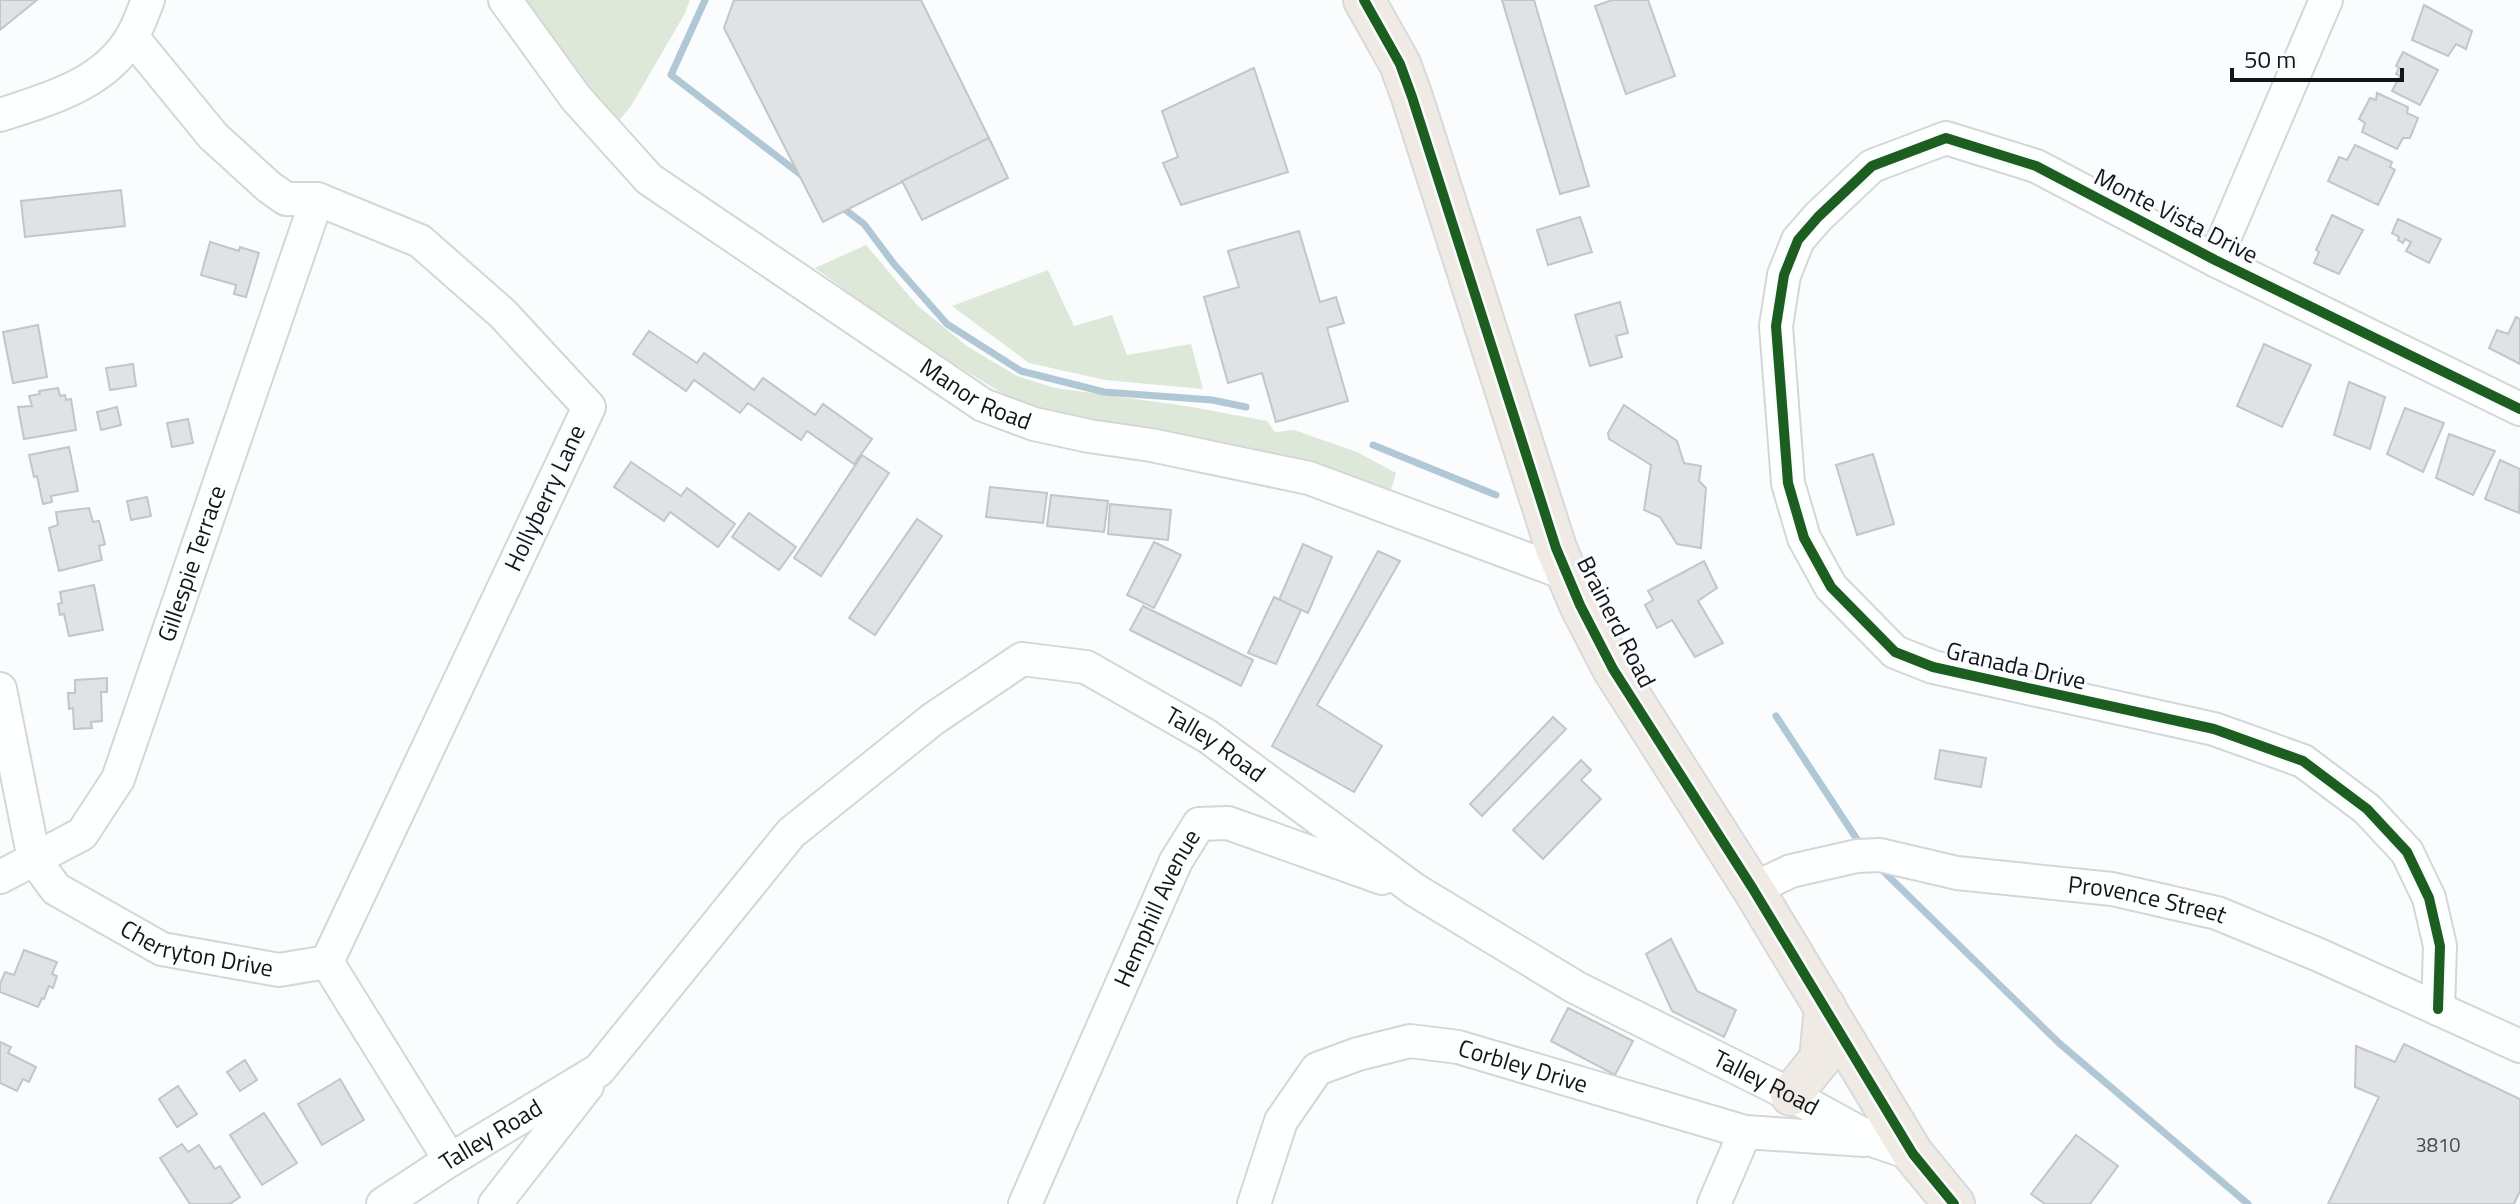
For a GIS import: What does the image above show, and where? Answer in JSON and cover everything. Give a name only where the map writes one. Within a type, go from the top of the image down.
[{"type":"main road","name":"Brainerd Road","points":[[1364,0],[1400,64],[1412,97],[1567,574],[1580,605],[1613,669],[1753,889],[1913,1154],[1954,1204]]},
{"type":"main road","points":[[1791,1095],[1820,1059],[1825,1007]]},
{"type":"street","points":[[0,115],[51,98],[103,73],[132,37],[148,0]]},
{"type":"street","name":"Manor Road","points":[[505,0],[576,98],[649,179],[983,405],[1034,424],[1309,478],[1567,574]]},
{"type":"street","points":[[2215,260],[2326,0]]},
{"type":"street","name":"Hollyberry Lane","points":[[132,37],[213,136],[269,187],[286,199],[317,199],[420,241],[503,314],[589,407],[327,962]]},
{"type":"street","name":"Monte Vista Drive","points":[[1818,217],[1872,166],[1946,138],[2036,166],[2215,260],[2520,409]]},
{"type":"street","name":"Gillespie Terrace","points":[[0,877],[82,834],[118,779],[317,199]]},
{"type":"street","name":"Granada Drive","points":[[1818,217],[1798,240],[1784,275],[1776,326],[1788,483],[1804,538],[1831,587],[1895,652],[1933,667],[2214,729],[2303,761],[2367,809],[2407,852],[2429,898],[2440,946],[2438,1009]]},
{"type":"street","name":"Talley Road","points":[[495,1204],[791,833],[933,719],[1022,659],[1086,667],[1207,736],[1415,890],[1575,987],[1791,1095],[1875,1141],[1913,1154]]},
{"type":"street","name":"Cherryton Drive","points":[[0,689],[34,859],[56,889],[162,949],[279,970],[327,962]]},
{"type":"street","name":"Hemphill Avenue","points":[[1025,1204],[1176,861],[1199,824],[1228,823],[1415,890]]},
{"type":"street","name":"Provence Street","points":[[1753,889],[1791,871],[1868,855],[1957,873],[2112,889],[2217,913],[2319,955],[2520,1046]]},
{"type":"street","points":[[327,962],[450,1160]]},
{"type":"street","name":"Corbley Drive","points":[[1254,1204],[1281,1121],[1317,1069],[1358,1054],[1410,1041],[1458,1047],[1745,1132],[1875,1141]]},
{"type":"street","name":"Talley Road","points":[[383,1204],[599,1070]]},
{"type":"street","points":[[1714,1204],[1745,1132]]},
{"type":"green space","points":[[518,0],[690,0],[631,106],[615,125]]},
{"type":"green space","points":[[866,245],[917,305],[968,347],[1017,376],[1055,388],[1267,421],[1275,432],[1294,430],[1357,452],[1396,473],[1391,490],[1229,443],[1130,430],[1031,411],[904,333],[815,268]]},
{"type":"green space","points":[[1048,270],[1074,326],[1112,315],[1127,355],[1191,344],[1203,389],[1105,380],[1029,363],[952,306]]},
{"type":"building","points":[[0,0],[37,0],[0,30]]},
{"type":"building","points":[[734,0],[921,0],[989,138],[823,222],[724,28]]},
{"type":"building","points":[[1502,0],[1534,0],[1589,186],[1560,194]]},
{"type":"building","points":[[1612,0],[1648,0],[1675,76],[1626,94],[1595,6]]},
{"type":"building","points":[[2424,5],[2472,31],[2466,49],[2456,44],[2448,56],[2412,40]]},
{"type":"building","points":[[2403,52],[2438,70],[2420,105],[2392,91],[2400,76],[2396,74],[2399,68],[2396,66]]},
{"type":"building","points":[[1254,68],[1288,172],[1181,205],[1163,163],[1178,157],[1162,111]]},
{"type":"building","points":[[2377,93],[2408,107],[2407,113],[2418,118],[2410,138],[2403,138],[2397,149],[2362,132],[2365,123],[2359,119],[2370,98],[2376,100]]},
{"type":"building","points":[[989,138],[1008,178],[922,220],[902,181]]},
{"type":"building","points":[[2355,145],[2392,162],[2390,167],[2395,170],[2378,205],[2328,181],[2339,157],[2347,160]]},
{"type":"building","points":[[121,190],[125,226],[25,237],[21,201]]},
{"type":"building","points":[[2332,215],[2363,230],[2339,274],[2314,263],[2319,252],[2316,250]]},
{"type":"building","points":[[1580,217],[1592,252],[1548,265],[1537,230]]},
{"type":"building","points":[[2398,219],[2441,239],[2429,263],[2406,251],[2411,242],[2405,239],[2403,243],[2392,233]]},
{"type":"building","points":[[1299,231],[1320,302],[1336,297],[1344,323],[1327,328],[1348,401],[1276,422],[1262,373],[1228,383],[1204,297],[1239,287],[1228,251]]},
{"type":"building","points":[[210,242],[239,251],[240,247],[259,253],[246,297],[234,294],[236,285],[201,275]]},
{"type":"building","points":[[1620,302],[1628,333],[1616,336],[1622,357],[1590,366],[1575,315]]},
{"type":"building","points":[[2516,317],[2520,319],[2520,364],[2489,348],[2497,330],[2508,334]]},
{"type":"building","points":[[38,325],[47,377],[13,383],[3,332]]},
{"type":"building","points":[[649,331],[697,363],[704,353],[754,390],[763,378],[815,415],[823,404],[872,439],[854,464],[807,431],[801,440],[748,403],[740,413],[694,380],[686,391],[633,354]]},
{"type":"building","points":[[2264,344],[2311,365],[2282,427],[2237,406]]},
{"type":"building","points":[[133,364],[136,386],[110,390],[106,368]]},
{"type":"building","points":[[2349,382],[2385,397],[2370,449],[2334,435]]},
{"type":"building","points":[[58,388],[60,396],[71,399],[76,430],[24,439],[18,407],[32,406],[29,396],[40,394],[39,391]]},
{"type":"building","points":[[1624,405],[1677,441],[1684,463],[1701,466],[1699,481],[1706,488],[1701,548],[1677,544],[1660,517],[1644,510],[1651,465],[1609,439],[1608,433]]},
{"type":"building","points":[[117,407],[121,425],[101,430],[97,412]]},
{"type":"building","points":[[2405,408],[2444,423],[2423,472],[2387,454]]},
{"type":"building","points":[[188,419],[193,443],[172,447],[167,423]]},
{"type":"building","points":[[2449,434],[2495,451],[2473,495],[2436,478]]},
{"type":"building","points":[[69,447],[78,491],[51,496],[52,502],[43,504],[29,455]]},
{"type":"building","points":[[1873,454],[1894,524],[1857,535],[1836,465]]},
{"type":"building","points":[[862,455],[889,473],[821,576],[794,558]]},
{"type":"building","points":[[2500,460],[2520,469],[2519,513],[2485,499]]},
{"type":"building","points":[[631,462],[681,496],[687,488],[735,524],[718,547],[670,512],[664,521],[614,487]]},
{"type":"building","points":[[990,487],[1047,493],[1043,523],[986,517]]},
{"type":"building","points":[[1051,495],[1108,501],[1104,532],[1047,526]]},
{"type":"building","points":[[147,497],[151,516],[131,520],[127,501]]},
{"type":"building","points":[[1110,504],[1171,510],[1168,540],[1108,534]]},
{"type":"building","points":[[89,508],[93,522],[99,521],[105,544],[99,546],[102,560],[59,571],[49,528],[58,525],[56,512]]},
{"type":"building","points":[[749,513],[796,547],[779,570],[732,537]]},
{"type":"building","points":[[917,519],[942,536],[875,635],[849,618]]},
{"type":"building","points":[[1154,542],[1181,555],[1154,608],[1127,595]]},
{"type":"building","points":[[1303,544],[1332,557],[1308,613],[1279,600]]},
{"type":"building","points":[[1378,551],[1400,561],[1317,705],[1382,746],[1354,792],[1272,746]]},
{"type":"building","points":[[1704,561],[1717,588],[1698,601],[1723,643],[1695,657],[1672,620],[1657,628],[1645,605],[1653,600],[1648,591]]},
{"type":"building","points":[[94,585],[103,630],[69,636],[64,614],[60,615],[60,592]]},
{"type":"building","points":[[1274,597],[1301,610],[1276,664],[1248,653]]},
{"type":"building","points":[[1143,606],[1253,660],[1241,686],[1130,630]]},
{"type":"building","points":[[107,678],[107,692],[101,692],[102,721],[91,722],[92,728],[74,729],[73,708],[69,709],[68,693],[75,693],[75,680]]},
{"type":"building","points":[[1553,717],[1566,729],[1482,816],[1470,804]]},
{"type":"building","points":[[1940,750],[1986,758],[1981,787],[1935,779]]},
{"type":"building","points":[[1581,760],[1591,770],[1581,780],[1601,799],[1543,859],[1513,830]]},
{"type":"building","points":[[1671,939],[1697,991],[1736,1010],[1724,1037],[1672,1011],[1646,954]]},
{"type":"building","points":[[24,950],[57,962],[52,974],[57,976],[53,988],[49,986],[38,1007],[0,992],[5,972],[14,975]]},
{"type":"building","points":[[1568,1008],[1633,1041],[1615,1075],[1551,1041]]},
{"type":"building","points":[[0,1042],[11,1047],[8,1053],[36,1067],[29,1082],[23,1079],[17,1091],[0,1083]]},
{"type":"building","points":[[2404,1044],[2520,1099],[2520,1191],[2514,1204],[2328,1204],[2379,1097],[2355,1087],[2356,1046],[2395,1062]]},
{"type":"building","points":[[245,1060],[257,1080],[240,1091],[227,1072]]},
{"type":"building","points":[[340,1079],[364,1120],[322,1145],[298,1104]]},
{"type":"building","points":[[178,1086],[197,1114],[177,1127],[159,1099]]},
{"type":"building","points":[[264,1113],[297,1163],[262,1185],[230,1135]]},
{"type":"building","points":[[2076,1135],[2118,1166],[2090,1204],[2045,1204],[2031,1194]]},
{"type":"building","points":[[182,1144],[188,1152],[199,1145],[215,1169],[220,1166],[240,1197],[230,1204],[190,1204],[160,1158]]},
{"type":"waterway","points":[[705,0],[671,75],[804,177]]},
{"type":"waterway","points":[[839,205],[864,224],[894,264],[947,324],[1021,371],[1104,392],[1212,400],[1246,407]]},
{"type":"waterway","points":[[1373,445],[1496,495]]},
{"type":"waterway","points":[[1776,716],[1862,847]]},
{"type":"waterway","points":[[1878,866],[2059,1043],[2248,1204]]},
{"type":"cycle path","points":[[1364,0],[1400,64],[1412,97],[1556,548],[1580,605],[1613,669],[1753,889],[1913,1154],[1954,1204]]},
{"type":"cycle path","points":[[2438,1009],[2440,946],[2429,898],[2407,852],[2367,809],[2303,761],[2214,729],[1933,667],[1895,652],[1831,587],[1804,538],[1788,483],[1776,326],[1784,275],[1798,240],[1818,217],[1872,166],[1946,138],[2036,166],[2215,260],[2520,409]]}]
